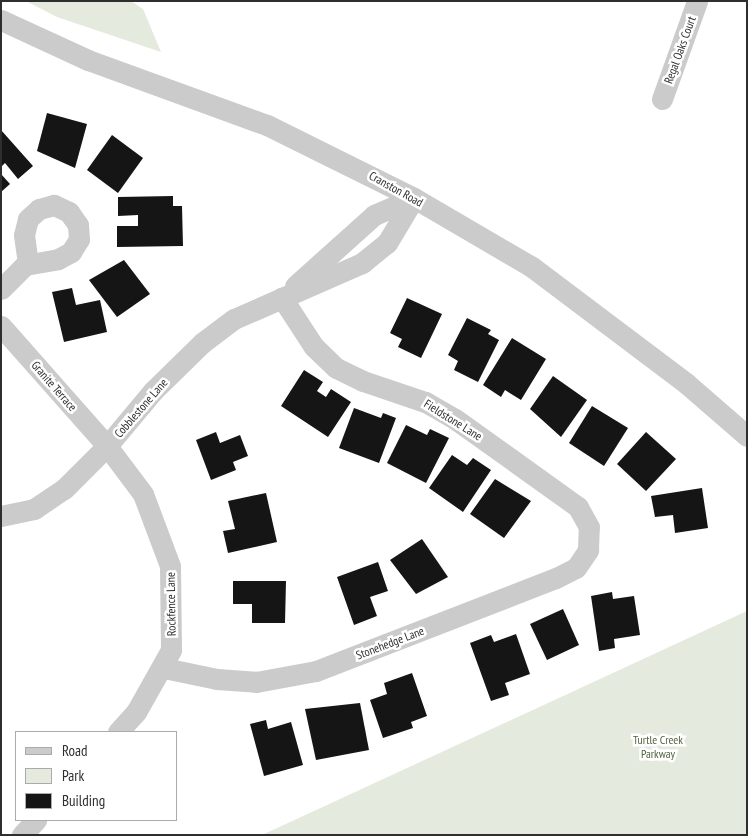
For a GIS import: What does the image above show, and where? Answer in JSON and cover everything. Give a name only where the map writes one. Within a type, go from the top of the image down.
[{"type":"street","name":"Regal Oaks Court","points":[[662,99],[697,1]]},
{"type":"street","name":"Cranston Road","points":[[1,20],[88,60],[267,125],[414,198],[532,267],[687,384],[747,436]]},
{"type":"street","name":"Cobblestone Lane","points":[[282,298],[374,215],[414,198]]},
{"type":"street","name":"Cobblestone Lane","points":[[1,516],[34,509],[64,489],[107,446],[153,391],[202,343],[234,320],[362,263],[386,243],[414,198]]},
{"type":"street","points":[[1,289],[28,264]]},
{"type":"street","name":"Fieldstone Lane","points":[[282,298],[314,347],[336,368],[363,381],[425,402],[455,419],[578,507],[589,527],[590,540]]},
{"type":"street","name":"Granite Terrace","points":[[1,326],[107,446]]},
{"type":"street","name":"Rockfence Lane","points":[[107,446],[143,494],[170,566],[172,650],[164,668],[136,712],[119,731]]},
{"type":"street","name":"Stonehedge Lane","points":[[164,668],[218,679],[256,682],[316,672],[556,578],[576,568],[588,550],[590,540]]},
{"type":"street","points":[[22,835],[35,821]]},
{"type":"green space","points":[[26,1],[131,1],[143,9],[161,52],[57,17]]},
{"type":"green space","name":"Turtle Creek Parkway","points":[[747,611],[747,835],[262,835]]},
{"type":"building","points":[[47,113],[87,124],[75,168],[37,151]]},
{"type":"building","points":[[1,130],[33,166],[18,179],[5,163],[1,167]]},
{"type":"building","points":[[112,135],[143,158],[118,193],[87,170]]},
{"type":"building","points":[[1,174],[10,184],[1,192]]},
{"type":"building","points":[[173,196],[173,206],[182,206],[183,246],[117,247],[117,226],[138,226],[138,215],[118,216],[118,197]]},
{"type":"building","points":[[124,260],[150,294],[117,317],[89,280]]},
{"type":"building","points":[[72,288],[76,305],[100,300],[107,332],[64,342],[52,292]]},
{"type":"building","points":[[407,298],[442,314],[421,358],[398,347],[402,339],[390,333]]},
{"type":"building","points":[[467,318],[491,330],[488,334],[499,340],[478,382],[454,370],[458,361],[448,355]]},
{"type":"building","points":[[512,338],[546,359],[521,400],[505,390],[501,397],[483,385]]},
{"type":"building","points":[[304,370],[323,382],[317,391],[326,397],[331,389],[351,402],[328,437],[281,406]]},
{"type":"building","points":[[553,376],[587,400],[561,437],[530,409]]},
{"type":"building","points":[[592,406],[628,428],[604,466],[569,443]]},
{"type":"building","points":[[354,408],[381,418],[383,413],[396,418],[379,463],[339,448]]},
{"type":"building","points":[[406,425],[427,435],[430,429],[449,438],[426,483],[387,463]]},
{"type":"building","points":[[216,432],[220,443],[240,435],[248,456],[233,462],[236,470],[211,480],[196,440]]},
{"type":"building","points":[[646,432],[676,459],[646,491],[617,464]]},
{"type":"building","points":[[452,455],[467,465],[473,458],[491,470],[463,512],[429,488]]},
{"type":"building","points":[[495,479],[531,501],[504,538],[470,514]]},
{"type":"building","points":[[702,488],[708,528],[675,533],[673,515],[655,517],[651,496]]},
{"type":"building","points":[[266,493],[277,542],[228,553],[223,531],[235,529],[228,501]]},
{"type":"building","points":[[422,539],[448,577],[416,594],[390,560]]},
{"type":"building","points":[[378,562],[388,591],[370,597],[377,616],[354,625],[337,577]]},
{"type":"building","points":[[233,581],[286,581],[285,623],[252,623],[252,604],[233,604]]},
{"type":"building","points":[[612,592],[613,599],[634,596],[640,635],[614,639],[615,648],[599,651],[591,596]]},
{"type":"building","points":[[563,609],[579,645],[547,660],[530,624]]},
{"type":"building","points":[[516,634],[530,674],[505,683],[509,695],[491,701],[470,643],[491,635],[494,642]]},
{"type":"building","points":[[412,673],[427,716],[411,722],[413,728],[383,738],[370,700],[387,694],[384,683]]},
{"type":"building","points":[[360,703],[369,750],[316,760],[305,709]]},
{"type":"building","points":[[266,720],[268,729],[291,722],[303,765],[264,776],[250,724]]}]
